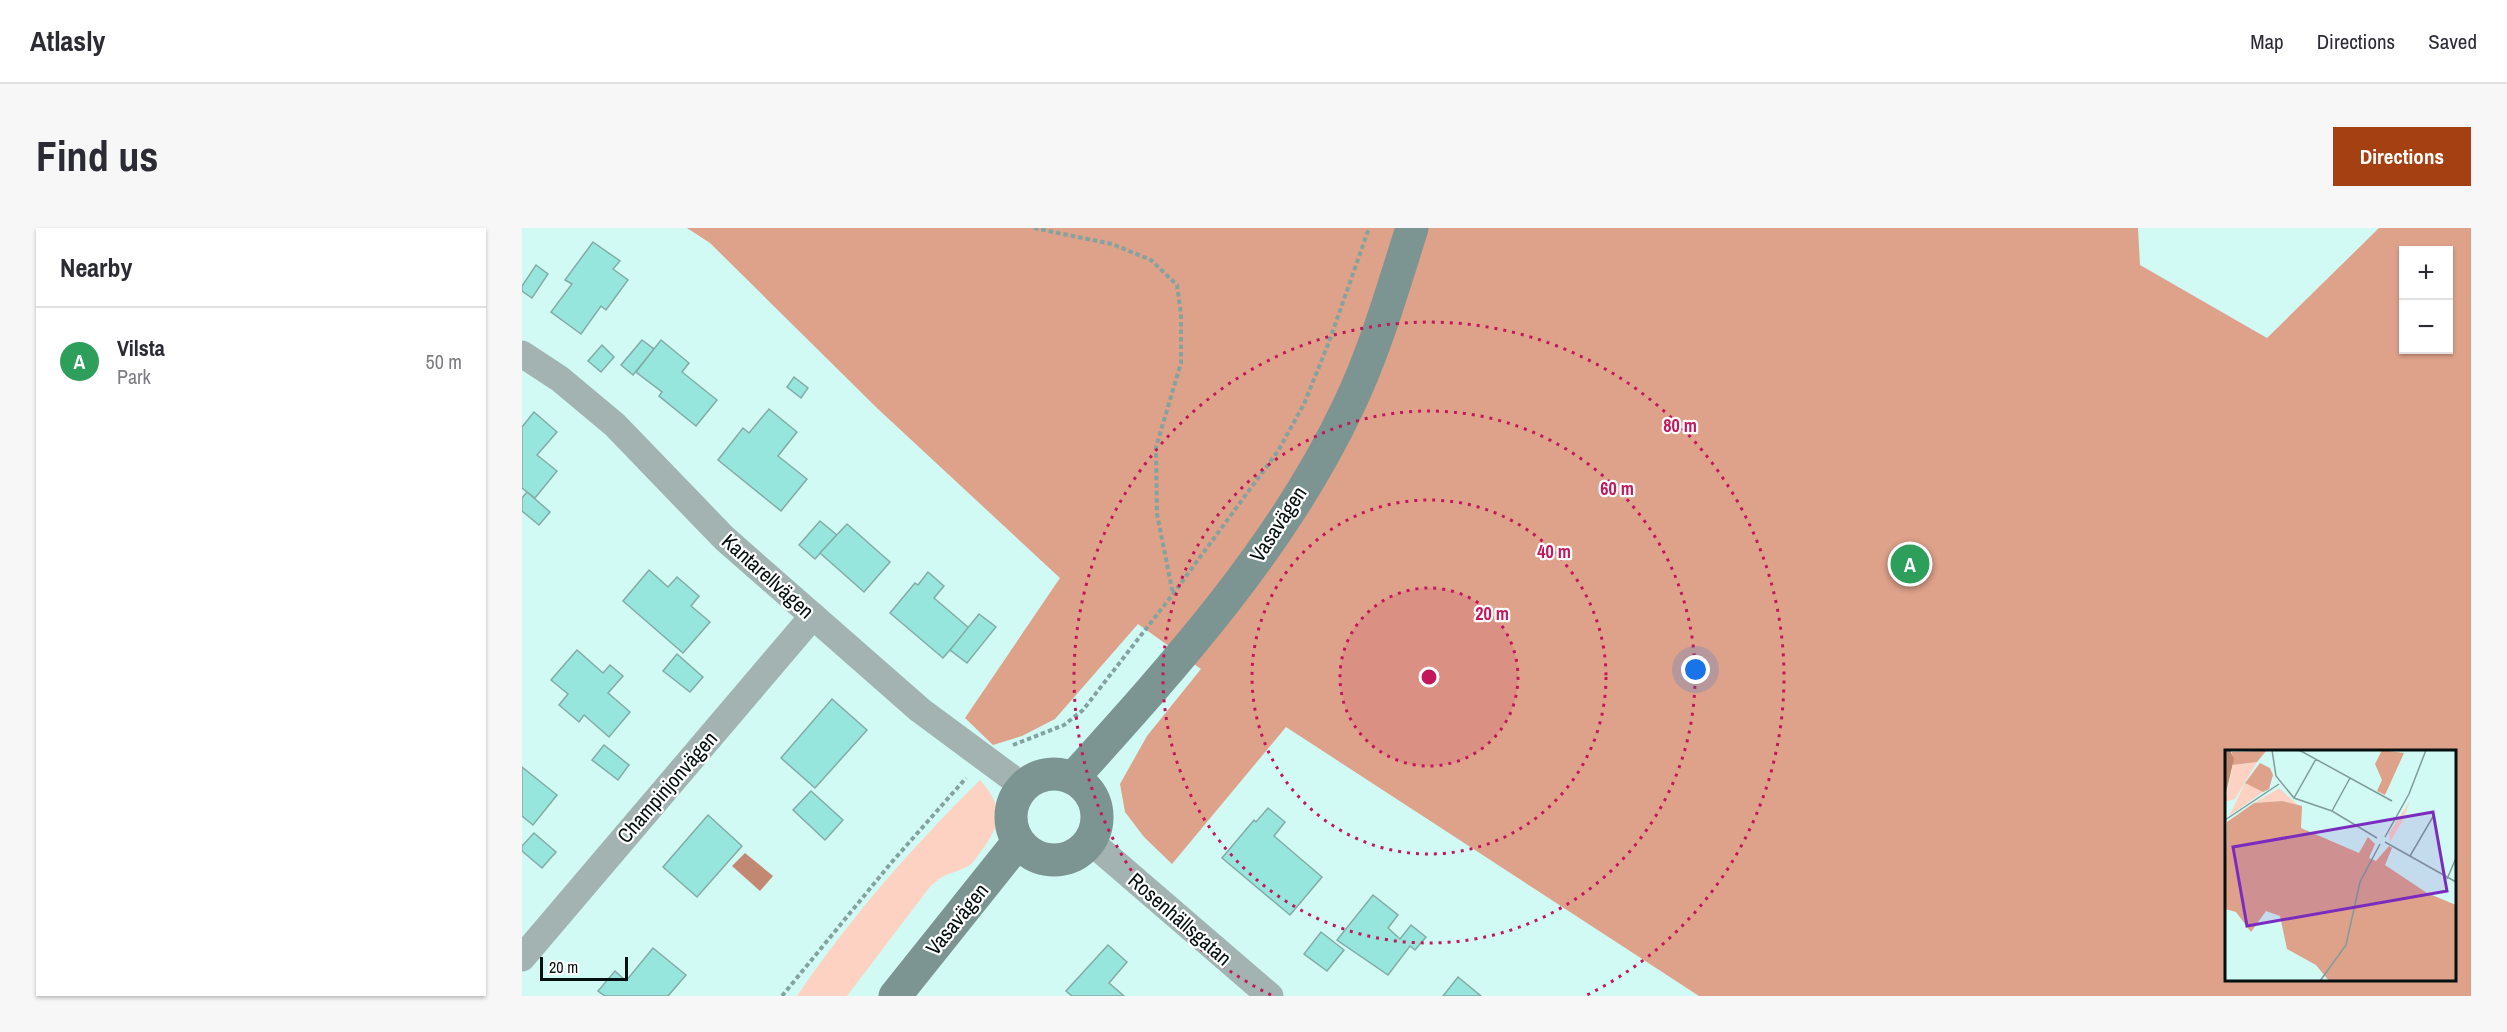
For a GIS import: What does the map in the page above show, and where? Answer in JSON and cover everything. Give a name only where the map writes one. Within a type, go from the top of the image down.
[{"type":"street","name":"Vasavägen","points":[[1073,778],[1160,682],[1240,581],[1320,460],[1348,407],[1412,228]]},
{"type":"street","name":"Kantarellvägen","points":[[522,354],[560,379],[615,425],[724,538],[920,710],[1024,787]]},
{"type":"street","name":"Champinjonvägen","points":[[522,958],[813,616]]},
{"type":"street","points":[[1045,775],[1073,778],[1090,793],[1096,808],[1097,825],[1090,841],[1079,853],[1055,861],[1031,853],[1018,842],[1012,826],[1012,809],[1024,787],[1045,775]]},
{"type":"street","name":"Rosenhällsgatan","points":[[1090,841],[1270,996]]},
{"type":"street","name":"Vasavägen","points":[[896,996],[1018,842]]},
{"type":"path","points":[[1034,228],[1112,244],[1151,260],[1177,285],[1181,314],[1181,363],[1156,447],[1157,514],[1173,594]]},
{"type":"path","points":[[782,996],[891,863],[972,771],[996,753],[1074,718],[1173,594],[1262,475],[1304,404],[1329,342],[1369,228]]},
{"type":"shaded area","points":[[687,228],[2138,228],[2140,265],[2267,338],[2379,228],[2471,228],[2471,996],[1699,996],[1286,727],[1172,864],[1144,837],[1125,812],[1120,784],[1147,736],[1201,669],[1138,624],[1055,719],[1022,736],[993,745],[965,718],[1060,578],[878,409],[710,243]]},
{"type":"shaded area","points":[[980,780],[993,798],[997,822],[989,840],[973,862],[945,875],[929,888],[847,996],[797,996],[883,884]]},
{"type":"shaded area","points":[[745,853],[773,876],[760,891],[732,866]]},
{"type":"building","points":[[593,242],[620,261],[613,269],[628,280],[606,310],[601,306],[581,334],[551,312],[572,284],[565,280]]},
{"type":"building","points":[[536,265],[548,274],[532,298],[522,291],[522,286]]},
{"type":"building","points":[[642,340],[654,349],[633,375],[621,365]]},
{"type":"building","points":[[661,340],[689,363],[682,372],[717,400],[696,426],[659,396],[662,392],[636,372]]},
{"type":"building","points":[[602,345],[614,357],[601,372],[588,361]]},
{"type":"building","points":[[794,377],[808,388],[801,398],[787,387]]},
{"type":"building","points":[[769,409],[797,432],[778,456],[807,479],[781,511],[718,460],[743,428],[749,433]]},
{"type":"building","points":[[534,412],[557,432],[537,455],[557,471],[535,498],[522,488],[522,427]]},
{"type":"building","points":[[527,492],[550,512],[539,525],[522,511],[522,498]]},
{"type":"building","points":[[820,521],[837,535],[815,559],[799,545]]},
{"type":"building","points":[[847,524],[890,562],[864,592],[820,553]]},
{"type":"building","points":[[649,570],[668,587],[677,577],[699,596],[691,606],[710,622],[683,653],[623,601]]},
{"type":"building","points":[[928,572],[944,586],[934,598],[969,628],[943,658],[890,613],[915,583],[918,585]]},
{"type":"building","points":[[979,614],[996,627],[967,663],[950,650]]},
{"type":"building","points":[[577,650],[603,673],[610,665],[623,676],[608,693],[630,712],[609,737],[584,715],[579,722],[559,705],[568,694],[551,680]]},
{"type":"building","points":[[677,654],[703,677],[690,692],[663,671]]},
{"type":"building","points":[[832,699],[867,730],[815,788],[781,758]]},
{"type":"building","points":[[604,745],[629,765],[618,780],[592,760]]},
{"type":"building","points":[[522,767],[557,795],[533,825],[522,816]]},
{"type":"building","points":[[811,791],[843,820],[825,840],[793,810]]},
{"type":"building","points":[[1268,808],[1285,822],[1274,836],[1322,877],[1290,915],[1222,858],[1254,820],[1256,822]]},
{"type":"building","points":[[708,815],[742,846],[697,897],[663,867]]},
{"type":"building","points":[[534,833],[556,852],[542,868],[522,851],[522,846]]},
{"type":"building","points":[[1373,895],[1398,915],[1388,928],[1400,939],[1411,925],[1426,937],[1415,950],[1410,946],[1388,975],[1337,940]]},
{"type":"building","points":[[1321,932],[1344,950],[1327,971],[1304,954]]},
{"type":"building","points":[[1108,945],[1127,962],[1109,983],[1124,996],[1072,996],[1066,991]]},
{"type":"building","points":[[653,948],[686,975],[668,996],[605,996],[598,991],[615,971],[626,981]]},
{"type":"building","points":[[1458,977],[1481,996],[1443,996]]},
{"type":"place","name":"Vilsta","points":[[1910,564]]}]
